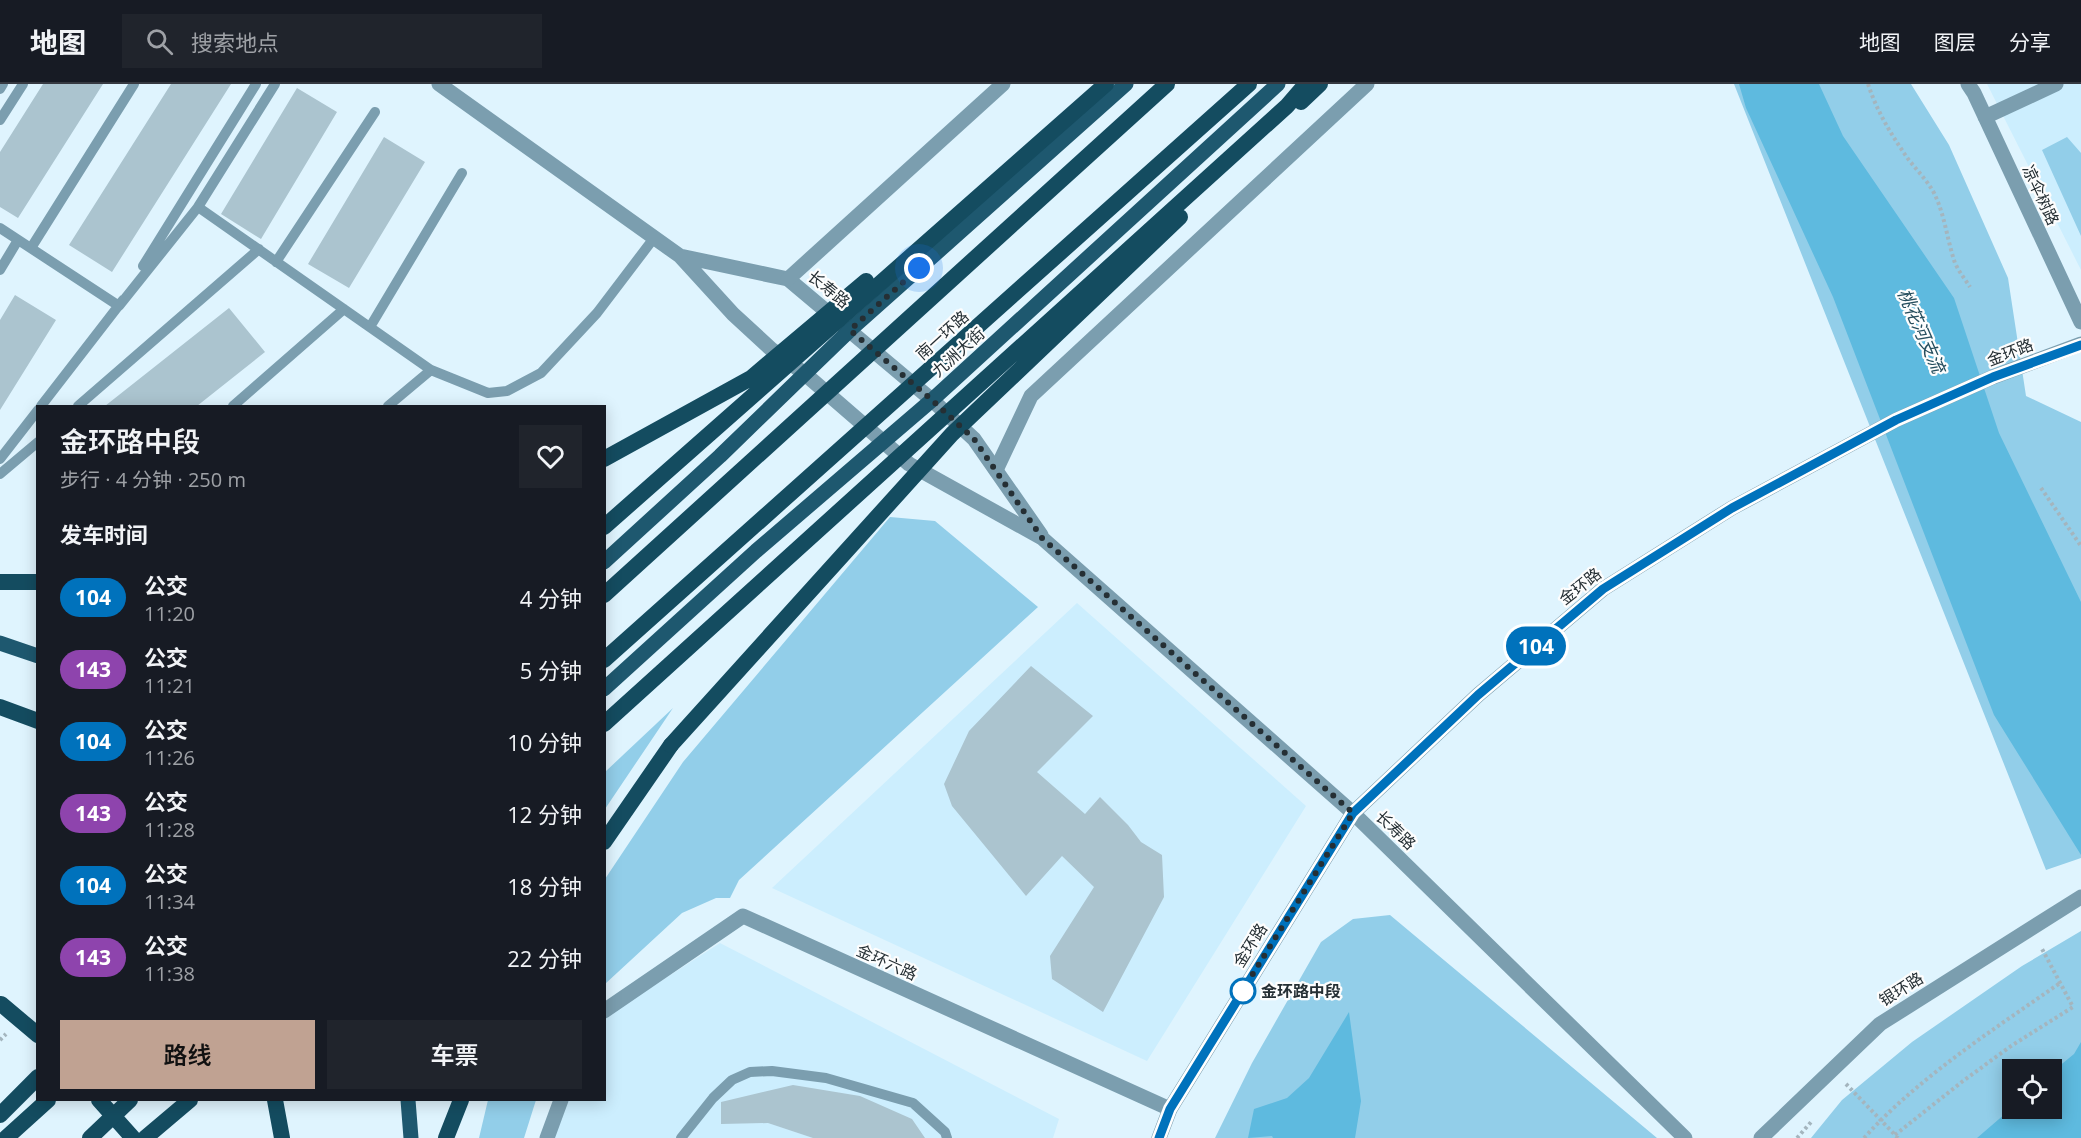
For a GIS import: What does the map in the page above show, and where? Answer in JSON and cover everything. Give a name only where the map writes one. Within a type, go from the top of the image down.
[{"type":"highway","points":[[606,458],[751,378],[915,240],[1090,84]]},
{"type":"highway","points":[[606,525],[1106,84]]},
{"type":"highway","name":"南一环路","points":[[606,593],[1167,84]]},
{"type":"highway","name":"南一环路","points":[[606,658],[1250,84]]},
{"type":"highway","points":[[606,722],[1278,114],[1306,84]]},
{"type":"highway","points":[[606,839],[671,745],[952,434],[1320,84]]},
{"type":"highway","points":[[0,582],[36,582]]},
{"type":"highway","points":[[0,707],[36,720]]},
{"type":"highway","points":[[1,1003],[36,1033]]},
{"type":"highway","points":[[0,1115],[36,1079]]},
{"type":"highway","points":[[6,1138],[47,1101]]},
{"type":"highway","points":[[100,1101],[133,1138]]},
{"type":"highway","points":[[90,1138],[129,1101]]},
{"type":"highway","points":[[145,1138],[189,1101]]},
{"type":"highway","points":[[276,1101],[282,1138]]},
{"type":"highway","points":[[446,1138],[461,1101]]},
{"type":"main road","points":[[606,560],[720,456],[850,330],[1126,84]]},
{"type":"main road","name":"九洲大街","points":[[606,687],[756,551],[932,400],[1278,84]]},
{"type":"main road","points":[[0,643],[36,655]]},
{"type":"main road","points":[[408,1101],[411,1138]]},
{"type":"street","name":"长寿路","points":[[439,84],[680,256],[733,314],[771,349],[805,374],[909,464],[1042,538],[1353,813],[1685,1138]]},
{"type":"street","points":[[788,279],[1003,84]]},
{"type":"street","points":[[996,470],[1031,396],[1367,84]]},
{"type":"street","name":"凉伞树路","points":[[1968,84],[2081,322]]},
{"type":"street","points":[[1985,117],[2056,84]]},
{"type":"street","name":"长寿路","points":[[680,256],[788,279],[932,400],[974,439],[1042,538]]},
{"type":"street","name":"金环路","points":[[1159,1138],[1170,1109],[1353,813],[1478,695],[1603,589],[1732,508],[1896,420],[1993,377],[2081,345]]},
{"type":"street","name":"银环路","points":[[1761,1138],[1880,1024],[2081,897]]},
{"type":"street","name":"金环六路","points":[[606,1010],[742,916],[1170,1109]]},
{"type":"street","points":[[547,1138],[561,1101]]},
{"type":"lane","points":[[0,89],[3,84]]},
{"type":"lane","points":[[0,120],[23,84]]},
{"type":"lane","points":[[31,248],[134,84]]},
{"type":"lane","points":[[119,306],[256,84]]},
{"type":"lane","points":[[41,405],[198,207],[275,84]]},
{"type":"lane","points":[[276,262],[375,112]]},
{"type":"lane","points":[[370,327],[462,173]]},
{"type":"lane","points":[[198,207],[431,370],[488,393],[507,391],[541,374],[597,313],[654,238]]},
{"type":"lane","points":[[0,228],[119,306]]},
{"type":"lane","points":[[0,270],[18,240]]},
{"type":"lane","points":[[79,405],[259,249]]},
{"type":"lane","points":[[234,405],[344,309]]},
{"type":"lane","points":[[389,405],[431,370]]},
{"type":"lane","points":[[0,459],[36,413]]},
{"type":"lane","points":[[0,474],[36,444]]},
{"type":"lane","points":[[681,1138],[713,1098],[732,1080],[750,1072],[772,1071],[826,1078],[913,1103],[945,1132],[947,1138]]},
{"type":"path","points":[[1868,84],[1875,105],[1895,138],[1934,192],[1943,215],[1956,266],[1970,287]]},
{"type":"path","points":[[2041,488],[2081,546]]},
{"type":"path","points":[[1845,1083],[1897,1137],[1963,1081],[2011,1046],[2073,1007],[2040,947],[2050,941]]},
{"type":"path","points":[[1864,1138],[1880,1120],[1956,1056],[2060,983]]},
{"type":"path","points":[[1839,1091],[1850,1078]]},
{"type":"path","points":[[1797,1138],[1818,1114]]},
{"type":"shaded area","points":[[1734,84],[1911,84],[1949,145],[2008,278],[2026,396],[2081,422],[2081,858],[2046,870]]},
{"type":"shaded area","points":[[1987,84],[2081,84],[2081,270]]},
{"type":"shaded area","points":[[2067,137],[2081,153],[2081,236],[2042,150]]},
{"type":"shaded area","points":[[890,517],[935,521],[1038,607],[739,880],[730,898],[716,898],[682,913],[606,983],[606,878],[683,762]]},
{"type":"shaded area","points":[[1077,603],[1306,806],[1147,1061],[772,888]]},
{"type":"shaded area","points":[[673,708],[606,808],[606,771]]},
{"type":"shaded area","points":[[1390,915],[1657,1138],[1215,1138],[1252,1063],[1321,942],[1353,919]]},
{"type":"shaded area","points":[[2081,931],[2081,1138],[1811,1138],[1842,1100],[1912,1042],[2022,966]]},
{"type":"shaded area","points":[[720,943],[1059,1119],[1053,1138],[548,1138],[557,1101],[606,1101],[606,1016]]},
{"type":"shaded area","points":[[488,1101],[536,1101],[524,1138],[479,1138]]},
{"type":"water","name":"桃花河支流","points":[[1739,84],[1819,84],[1843,136],[1954,298],[1999,433],[2081,602],[2081,855],[1994,715],[1833,297],[1746,108]]},
{"type":"water","points":[[1349,1012],[1361,1101],[1355,1138],[1273,1138],[1272,1136],[1248,1138],[1254,1109],[1287,1098],[1309,1078]]},
{"type":"water","points":[[2081,1042],[2081,1138],[1977,1138],[2002,1116],[2002,1119],[2062,1119],[2062,1064],[2074,1054]]},
{"type":"building","points":[[43,84],[103,84],[18,218],[0,207],[0,152]]},
{"type":"building","points":[[171,84],[231,84],[112,272],[69,245]]},
{"type":"building","points":[[297,88],[337,112],[261,239],[221,214]]},
{"type":"building","points":[[384,137],[425,162],[349,288],[308,264]]},
{"type":"building","points":[[15,295],[56,320],[0,410],[0,320]]},
{"type":"building","points":[[229,308],[265,352],[198,405],[106,405]]},
{"type":"building","points":[[1031,666],[1093,716],[1037,772],[1085,814],[1100,797],[1128,825],[1141,842],[1162,855],[1164,897],[1103,1012],[1052,979],[1050,956],[1094,887],[1062,856],[1026,896],[952,806],[944,784],[969,731]]},
{"type":"building","points":[[793,1085],[860,1096],[912,1119],[925,1138],[813,1138],[768,1123],[721,1124],[721,1102]]},
{"type":"bus line","name":"104","points":[[1159,1138],[1170,1109],[1353,813],[1478,695],[1603,589],[1732,508],[1896,420],[1993,377],[2081,345]]},
{"type":"place","name":"金环路中段","points":[[1243,991]]},
{"type":"route","points":[[919,268],[850,330],[974,439],[1042,538],[1353,813],[1241,993],[1243,991]]}]
